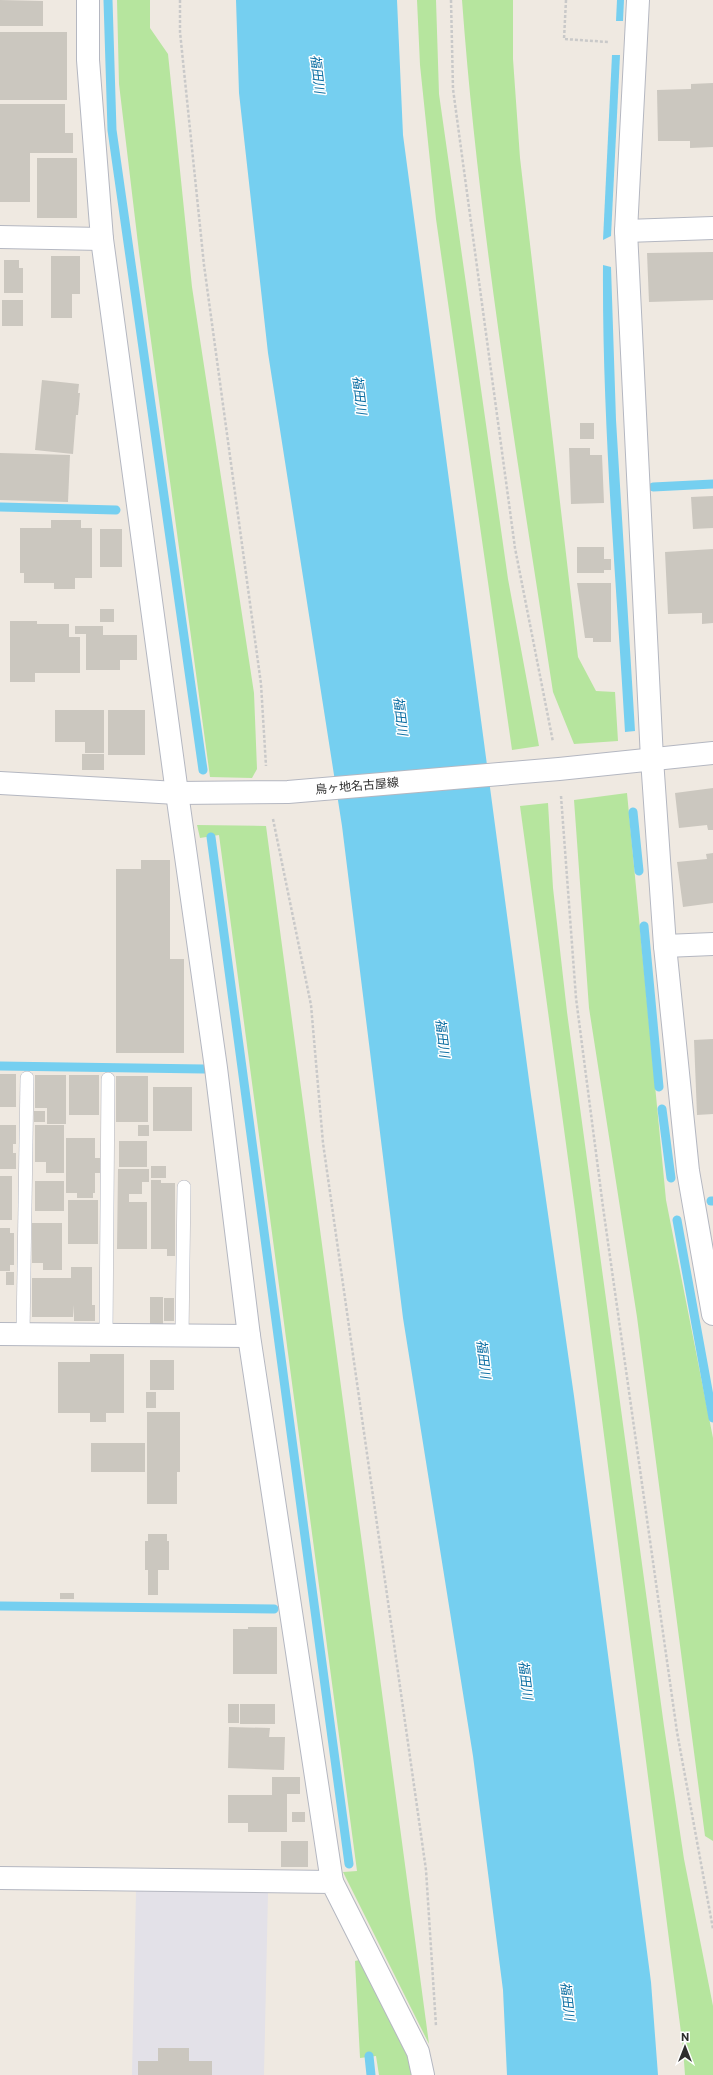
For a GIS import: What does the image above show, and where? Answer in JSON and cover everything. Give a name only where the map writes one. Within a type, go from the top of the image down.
[{"type":"street","points":[[88,0],[88,60],[102,238],[176,793],[216,1068],[249,1336],[332,1882],[418,2052],[423,2075]]},
{"type":"street","points":[[638,0],[626,231],[652,759],[664,946],[688,1171],[713,1314]]},
{"type":"street","points":[[626,231],[713,228]]},
{"type":"street","points":[[0,236],[102,238]]},
{"type":"street","name":"鳥ヶ地名古屋線","points":[[0,783],[176,793],[278,792],[550,769],[713,753]]},
{"type":"street","points":[[664,946],[713,944]]},
{"type":"street","points":[[0,1334],[249,1336]]},
{"type":"street","points":[[0,1878],[332,1882]]},
{"type":"lane","points":[[23,1334],[27,1078]]},
{"type":"lane","points":[[106,1335],[108,1079]]},
{"type":"lane","points":[[182,1336],[184,1187]]},
{"type":"path","points":[[180,0],[180,32],[204,265],[261,684],[311,1005],[323,1143],[426,1870],[437,2031]]},
{"type":"path","points":[[451,0],[453,89],[515,548],[550,769],[576,998],[603,1207],[677,1732],[713,1929]]},
{"type":"path","points":[[566,0],[564,39],[636,43]]},
{"type":"shaded area","points":[[136,1891],[268,1893],[264,2075],[132,2075]]},
{"type":"green space","points":[[117,0],[150,0],[150,28],[168,54],[192,287],[254,693],[257,769],[252,778],[210,777],[139,252],[119,84]]},
{"type":"green space","points":[[417,0],[436,0],[439,94],[508,579],[539,746],[512,750],[436,219],[420,65]]},
{"type":"green space","points":[[462,0],[513,0],[513,59],[520,158],[578,657],[596,691],[615,692],[618,741],[574,744],[553,692],[513,433],[489,260],[478,174]]},
{"type":"green space","points":[[627,793],[666,1200],[713,1438],[713,1841],[705,1836],[637,1317],[589,1008],[574,800]]},
{"type":"green space","points":[[548,803],[553,888],[567,1012],[664,1726],[684,1859],[713,2006],[713,2075],[685,2075],[683,2048],[575,1210],[520,806]]},
{"type":"green space","points":[[197,825],[266,826],[429,2044],[343,1872],[357,1871],[219,835],[200,838]]},
{"type":"green space","points":[[364,1959],[411,2059],[414,2075],[379,2075],[376,2056],[360,2058],[355,1961]]},
{"type":"water","name":"福田川","points":[[236,0],[397,0],[403,135],[531,1095],[574,1396],[651,1982],[658,2075],[507,2075],[503,1990],[473,1756],[403,1318],[342,826],[268,353],[239,93]]},
{"type":"water","points":[[617,0],[624,0],[623,21],[616,21]]},
{"type":"water","points":[[612,55],[620,55],[611,236],[603,240]]},
{"type":"water","points":[[603,265],[611,267],[616,420],[635,731],[625,732],[607,440],[603,323]]},
{"type":"building","points":[[0,0],[43,1],[43,26],[0,26]]},
{"type":"building","points":[[0,32],[67,32],[67,100],[0,100]]},
{"type":"building","points":[[713,83],[713,147],[690,148],[690,141],[658,141],[657,90],[691,89],[691,84]]},
{"type":"building","points":[[0,104],[65,104],[65,133],[73,133],[73,153],[30,153],[30,202],[0,202]]},
{"type":"building","points":[[37,158],[77,158],[77,218],[37,218]]},
{"type":"building","points":[[713,252],[713,300],[649,302],[647,253]]},
{"type":"building","points":[[51,256],[80,256],[80,294],[72,294],[72,318],[51,318]]},
{"type":"building","points":[[4,260],[19,260],[19,268],[23,268],[23,293],[4,293]]},
{"type":"building","points":[[2,300],[23,300],[23,326],[2,326]]},
{"type":"building","points":[[42,380],[79,384],[78,393],[80,393],[78,415],[76,415],[73,454],[35,450]]},
{"type":"building","points":[[580,423],[594,423],[594,439],[580,439]]},
{"type":"building","points":[[569,448],[590,448],[590,455],[602,455],[604,503],[571,504]]},
{"type":"building","points":[[0,453],[70,455],[68,502],[0,500]]},
{"type":"building","points":[[713,496],[713,528],[693,529],[691,497]]},
{"type":"building","points":[[51,520],[81,520],[81,528],[92,528],[92,578],[75,578],[75,589],[54,589],[54,583],[24,583],[24,573],[20,573],[20,528],[51,528]]},
{"type":"building","points":[[100,529],[122,529],[122,567],[100,567]]},
{"type":"building","points":[[577,547],[604,547],[604,559],[611,559],[611,570],[604,570],[604,573],[577,573]]},
{"type":"building","points":[[713,549],[713,623],[702,624],[702,613],[668,614],[665,552]]},
{"type":"building","points":[[577,583],[611,583],[611,642],[593,642],[593,638],[585,638]]},
{"type":"building","points":[[100,609],[114,609],[114,622],[100,622]]},
{"type":"building","points":[[10,621],[37,621],[37,624],[69,624],[69,637],[80,637],[80,673],[35,673],[35,682],[10,682]]},
{"type":"building","points":[[75,626],[103,626],[103,635],[137,635],[137,660],[120,660],[120,670],[86,670],[86,634],[75,634]]},
{"type":"building","points":[[55,710],[104,710],[104,753],[85,753],[85,742],[55,742]]},
{"type":"building","points":[[108,710],[145,710],[145,755],[108,755]]},
{"type":"building","points":[[82,754],[104,754],[104,770],[82,770]]},
{"type":"building","points":[[713,788],[713,830],[708,830],[707,825],[679,828],[675,793]]},
{"type":"building","points":[[713,853],[713,903],[683,907],[677,862],[707,859],[706,854]]},
{"type":"building","points":[[141,860],[170,860],[170,959],[184,959],[184,1053],[116,1053],[116,869],[141,869]]},
{"type":"building","points":[[713,1039],[713,1114],[697,1115],[694,1040]]},
{"type":"building","points":[[0,1074],[16,1074],[16,1107],[0,1107]]},
{"type":"building","points":[[35,1075],[66,1075],[66,1124],[47,1124],[47,1108],[35,1108]]},
{"type":"building","points":[[69,1075],[99,1075],[99,1115],[69,1115]]},
{"type":"building","points":[[116,1076],[148,1076],[148,1122],[116,1122]]},
{"type":"building","points":[[153,1087],[192,1087],[192,1131],[153,1131]]},
{"type":"building","points":[[34,1111],[45,1111],[45,1122],[34,1122]]},
{"type":"building","points":[[0,1125],[16,1125],[16,1144],[13,1144],[13,1153],[16,1153],[16,1169],[0,1169]]},
{"type":"building","points":[[35,1125],[64,1125],[64,1173],[46,1173],[46,1162],[35,1162]]},
{"type":"building","points":[[138,1125],[149,1125],[149,1136],[138,1136]]},
{"type":"building","points":[[66,1138],[95,1138],[95,1158],[100,1158],[100,1173],[95,1173],[95,1193],[93,1193],[93,1198],[77,1198],[77,1193],[66,1193]]},
{"type":"building","points":[[119,1141],[147,1141],[147,1167],[119,1167]]},
{"type":"building","points":[[151,1166],[166,1166],[166,1178],[151,1178]]},
{"type":"building","points":[[118,1169],[149,1169],[149,1182],[142,1182],[142,1194],[129,1194],[129,1202],[147,1202],[147,1249],[117,1249]]},
{"type":"building","points":[[0,1176],[12,1176],[12,1220],[0,1220]]},
{"type":"building","points":[[151,1180],[161,1180],[161,1183],[175,1183],[175,1256],[167,1256],[167,1249],[151,1249]]},
{"type":"building","points":[[35,1181],[64,1181],[64,1211],[35,1211]]},
{"type":"building","points":[[68,1200],[98,1200],[98,1244],[68,1244]]},
{"type":"building","points":[[32,1223],[62,1223],[62,1270],[43,1270],[43,1263],[32,1263]]},
{"type":"building","points":[[0,1228],[10,1228],[10,1233],[14,1233],[14,1265],[10,1265],[10,1271],[0,1271]]},
{"type":"building","points":[[71,1267],[92,1267],[92,1305],[95,1305],[95,1321],[74,1321],[74,1305],[73,1317],[32,1317],[32,1278],[71,1278]]},
{"type":"building","points":[[6,1272],[14,1272],[14,1285],[6,1285]]},
{"type":"building","points":[[150,1297],[163,1297],[163,1324],[150,1324]]},
{"type":"building","points":[[164,1298],[174,1298],[174,1321],[164,1321]]},
{"type":"building","points":[[90,1354],[124,1354],[124,1413],[106,1413],[106,1422],[90,1422],[90,1413],[58,1413],[58,1362],[90,1362]]},
{"type":"building","points":[[150,1360],[174,1360],[174,1390],[150,1390]]},
{"type":"building","points":[[146,1392],[156,1392],[156,1408],[146,1408]]},
{"type":"building","points":[[147,1412],[180,1412],[180,1472],[177,1472],[177,1504],[147,1504]]},
{"type":"building","points":[[91,1443],[145,1443],[145,1472],[91,1472]]},
{"type":"building","points":[[148,1534],[167,1534],[167,1541],[169,1541],[169,1570],[158,1570],[158,1595],[148,1595],[148,1570],[145,1570],[145,1541],[148,1541]]},
{"type":"building","points":[[60,1593],[74,1593],[74,1599],[60,1599]]},
{"type":"building","points":[[248,1627],[277,1627],[277,1674],[233,1674],[233,1629],[248,1629]]},
{"type":"building","points":[[228,1704],[239,1704],[239,1723],[228,1723]]},
{"type":"building","points":[[240,1704],[275,1704],[275,1724],[240,1724]]},
{"type":"building","points":[[229,1727],[270,1728],[269,1737],[285,1737],[284,1770],[228,1768]]},
{"type":"building","points":[[272,1777],[300,1777],[300,1794],[287,1794],[287,1832],[248,1832],[248,1823],[228,1823],[228,1795],[272,1795]]},
{"type":"building","points":[[292,1812],[305,1812],[305,1822],[292,1822]]},
{"type":"building","points":[[281,1841],[308,1841],[308,1867],[281,1867]]},
{"type":"building","points":[[158,2048],[189,2048],[189,2061],[212,2061],[212,2075],[138,2075],[138,2061],[158,2061]]},
{"type":"waterway","points":[[108,0],[112,130],[203,770]]},
{"type":"waterway","points":[[653,487],[713,484]]},
{"type":"waterway","points":[[0,507],[116,510]]},
{"type":"waterway","points":[[633,812],[639,871]]},
{"type":"waterway","points":[[211,837],[349,1864]]},
{"type":"waterway","points":[[644,926],[659,1087]]},
{"type":"waterway","points":[[0,1066],[204,1069]]},
{"type":"waterway","points":[[662,1109],[671,1178]]},
{"type":"waterway","points":[[677,1220],[713,1418]]},
{"type":"waterway","points":[[0,1606],[274,1609]]},
{"type":"waterway","points":[[369,2056],[371,2075]]}]
